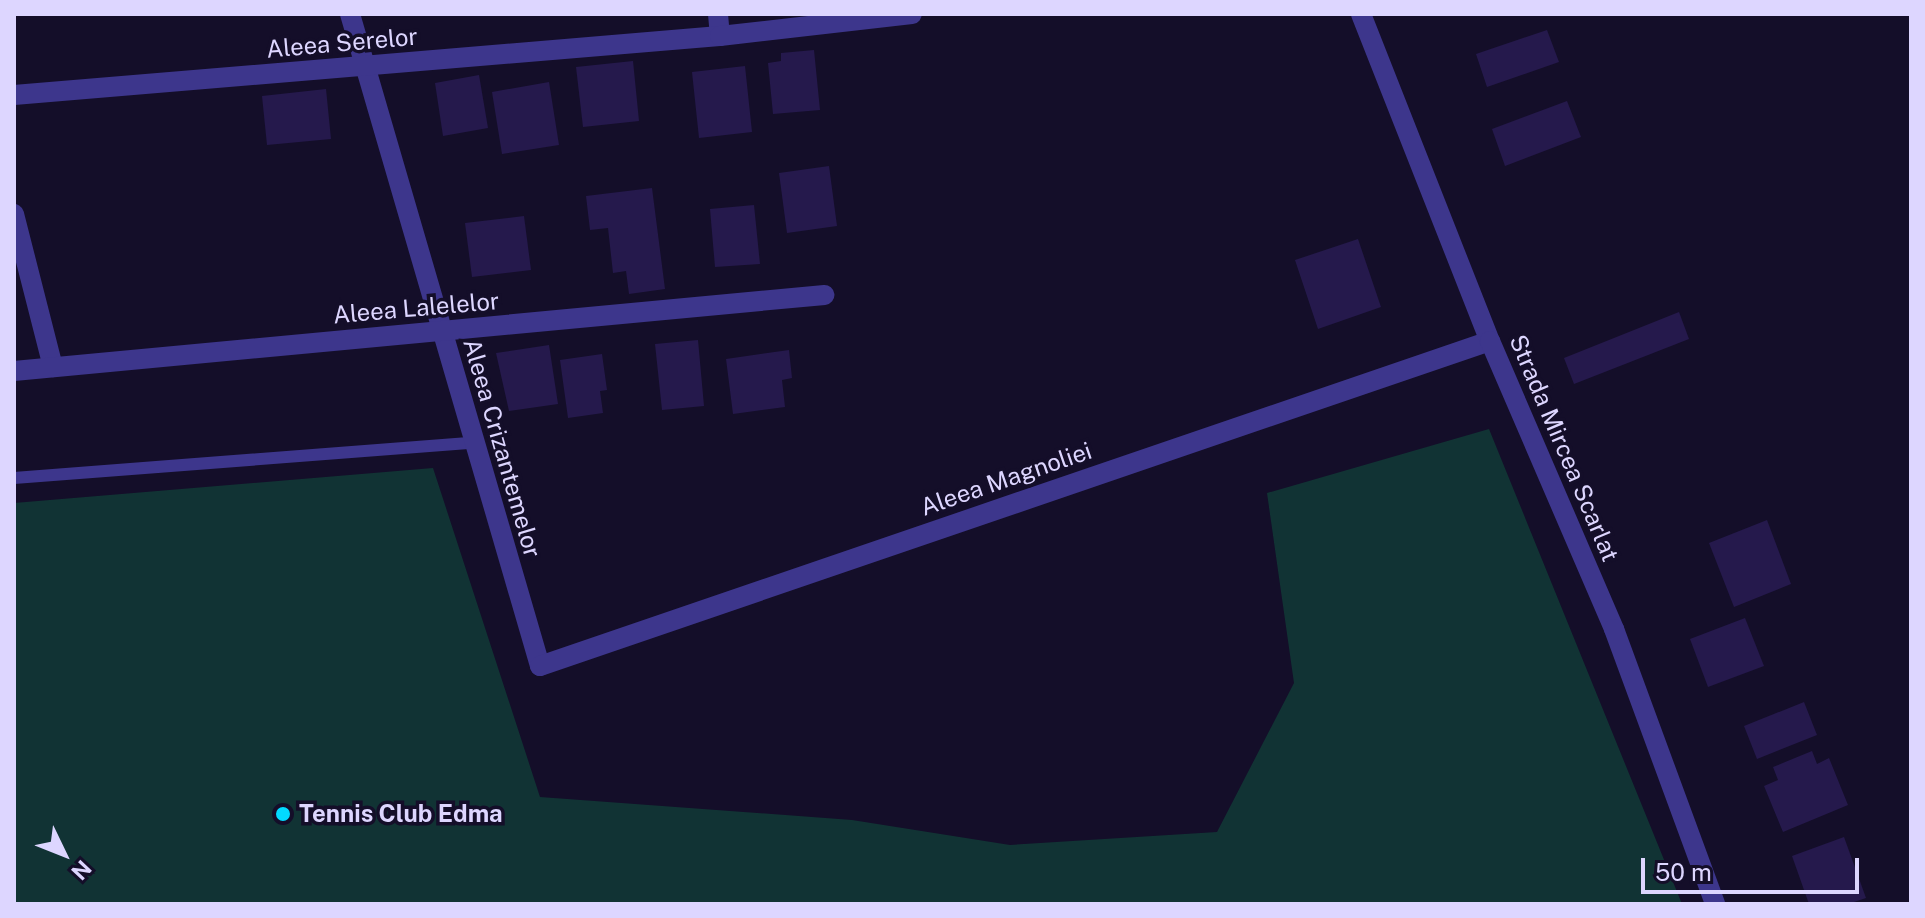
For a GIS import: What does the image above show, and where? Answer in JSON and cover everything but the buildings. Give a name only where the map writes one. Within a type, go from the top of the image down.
[{"type":"street","name":"Aleea Crizantemelor","points":[[350,14],[472,443],[540,666]]},
{"type":"street","points":[[718,14],[720,36]]},
{"type":"street","name":"Aleea Serelor","points":[[14,95],[720,36],[912,14]]},
{"type":"street","name":"Strada Mircea Scarlat","points":[[1361,14],[1490,341],[1614,629],[1715,904]]},
{"type":"street","points":[[14,214],[53,367]]},
{"type":"street","name":"Aleea Lalelelor","points":[[14,371],[824,295]]},
{"type":"street","name":"Aleea Magnoliei","points":[[540,666],[1490,341]]},
{"type":"lane","points":[[14,478],[472,443]]},
{"type":"green space","points":[[1489,429],[1682,904],[14,904],[14,503],[433,468],[540,797],[852,820],[1010,845],[1217,832],[1294,683],[1267,493]]},
{"type":"place","name":"Tennis Club Edma","points":[[283,814]]}]
